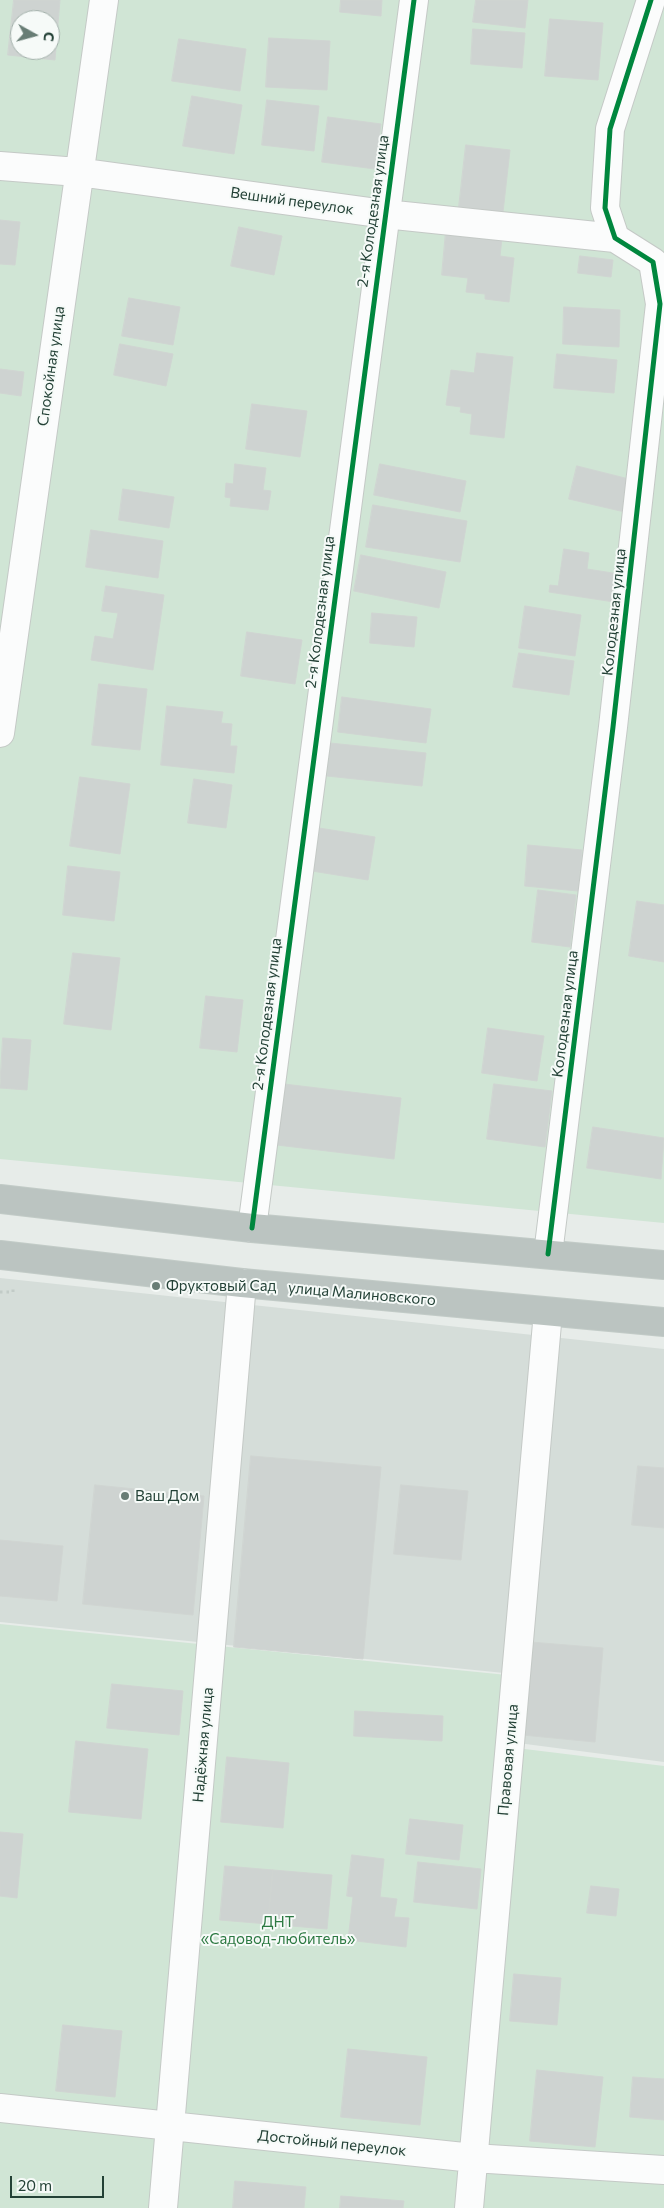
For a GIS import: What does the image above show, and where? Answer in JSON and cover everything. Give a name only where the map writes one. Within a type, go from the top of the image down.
[{"type":"highway","points":[[0,1199],[252,1228],[664,1264]]},
{"type":"highway","name":"улица Малиновского","points":[[0,1255],[242,1283],[664,1322]]},
{"type":"street","name":"Спокойная улица","points":[[0,733],[78,172],[104,0]]},
{"type":"street","name":"2-я Колодезная улица","points":[[252,1228],[414,0]]},
{"type":"street","points":[[615,238],[605,208],[610,129],[651,0]]},
{"type":"street","name":"Вешний переулок","points":[[0,166],[78,172],[385,214],[615,238]]},
{"type":"street","name":"Колодезная улица","points":[[548,1254],[612,737],[660,304],[653,262],[615,238]]},
{"type":"street","name":"Надёжная улица","points":[[163,2208],[242,1283]]},
{"type":"street","name":"Правовая улица","points":[[469,2208],[548,1312]]},
{"type":"street","name":"Достойный переулок","points":[[0,2108],[473,2158],[664,2170]]},
{"type":"shaded area","points":[[0,1278],[664,1349],[664,1762],[518,1743],[524,1675],[0,1622]]},
{"type":"green space","points":[[0,0],[664,0],[664,1223],[0,1159]]},
{"type":"green space","name":"ДНТ «Садовод-любитель»","points":[[0,1624],[507,1675],[500,1746],[664,1766],[664,2208],[0,2208]]},
{"type":"building","points":[[14,0],[60,0],[59,10],[13,10]]},
{"type":"building","points":[[341,0],[382,0],[381,16],[340,12]]},
{"type":"building","points":[[476,0],[528,0],[525,28],[473,22]]},
{"type":"building","points":[[550,19],[603,23],[598,80],[545,76]]},
{"type":"building","points":[[473,29],[525,33],[522,68],[471,64]]},
{"type":"building","points":[[10,37],[10,55],[8,55]]},
{"type":"building","points":[[269,38],[330,41],[327,90],[266,87]]},
{"type":"building","points":[[179,39],[246,49],[240,91],[172,81]]},
{"type":"building","points":[[192,96],[242,105],[234,154],[183,146]]},
{"type":"building","points":[[267,100],[319,106],[314,151],[262,145]]},
{"type":"building","points":[[328,117],[381,124],[375,169],[322,162]]},
{"type":"building","points":[[466,145],[510,150],[503,212],[459,207]]},
{"type":"building","points":[[0,220],[20,222],[15,265],[0,264]]},
{"type":"building","points":[[239,227],[282,236],[274,275],[231,266]]},
{"type":"building","points":[[446,231],[502,238],[500,256],[514,258],[509,302],[485,299],[485,294],[466,292],[468,278],[442,275]]},
{"type":"building","points":[[580,256],[613,260],[611,277],[578,273]]},
{"type":"building","points":[[129,298],[180,307],[173,345],[122,336]]},
{"type":"building","points":[[564,307],[620,310],[619,347],[563,344]]},
{"type":"building","points":[[120,344],[173,354],[166,386],[114,375]]},
{"type":"building","points":[[477,353],[513,357],[504,438],[470,434],[472,414],[460,412],[461,407],[446,405],[451,370],[474,373]]},
{"type":"building","points":[[557,354],[617,360],[614,393],[554,388]]},
{"type":"building","points":[[0,369],[24,372],[21,396],[0,393]]},
{"type":"building","points":[[252,404],[307,411],[300,457],[246,449]]},
{"type":"building","points":[[235,464],[266,468],[263,490],[271,491],[268,510],[230,506],[231,498],[225,497],[226,483],[233,484]]},
{"type":"building","points":[[380,464],[466,481],[460,512],[374,495]]},
{"type":"building","points":[[577,466],[637,481],[629,513],[569,499]]},
{"type":"building","points":[[123,489],[174,497],[169,528],[119,520]]},
{"type":"building","points":[[373,505],[467,521],[460,562],[366,547]]},
{"type":"building","points":[[91,530],[163,541],[158,578],[86,567]]},
{"type":"building","points":[[564,549],[589,553],[587,569],[619,574],[614,602],[549,592],[550,585],[558,586]]},
{"type":"building","points":[[361,555],[446,572],[439,608],[354,591]]},
{"type":"building","points":[[106,586],[164,595],[153,670],[91,660],[95,636],[113,639],[118,613],[102,611]]},
{"type":"building","points":[[525,606],[581,615],[575,656],[519,648]]},
{"type":"building","points":[[372,613],[417,617],[414,647],[370,643]]},
{"type":"building","points":[[247,632],[302,640],[295,684],[241,676]]},
{"type":"building","points":[[519,653],[574,661],[569,695],[513,687]]},
{"type":"building","points":[[99,684],[147,689],[140,750],[92,745]]},
{"type":"building","points":[[342,697],[431,709],[426,743],[338,732]]},
{"type":"building","points":[[167,706],[223,712],[221,723],[232,724],[230,746],[237,746],[234,773],[161,765]]},
{"type":"building","points":[[330,743],[426,753],[422,786],[327,776]]},
{"type":"building","points":[[80,777],[130,784],[120,854],[70,846]]},
{"type":"building","points":[[194,779],[232,785],[226,828],[188,823]]},
{"type":"building","points":[[319,828],[375,837],[368,880],[312,871]]},
{"type":"building","points":[[528,845],[582,850],[578,891],[525,886]]},
{"type":"building","points":[[68,866],[120,872],[114,921],[63,915]]},
{"type":"building","points":[[538,890],[576,895],[570,947],[532,942]]},
{"type":"building","points":[[637,901],[664,905],[664,962],[629,956]]},
{"type":"building","points":[[73,953],[120,958],[111,1030],[64,1024]]},
{"type":"building","points":[[206,996],[243,1000],[237,1052],[200,1048]]},
{"type":"building","points":[[488,1028],[544,1036],[537,1081],[482,1073]]},
{"type":"building","points":[[3,1038],[31,1040],[27,1090],[0,1088]]},
{"type":"building","points":[[284,1084],[401,1098],[394,1159],[277,1145]]},
{"type":"building","points":[[494,1084],[552,1091],[545,1147],[487,1139]]},
{"type":"building","points":[[593,1127],[664,1138],[661,1179],[587,1168]]},
{"type":"building","points":[[251,1456],[381,1467],[363,1659],[234,1647]]},
{"type":"building","points":[[638,1466],[664,1468],[664,1528],[632,1525]]},
{"type":"building","points":[[95,1485],[204,1496],[193,1615],[83,1604]]},
{"type":"building","points":[[401,1485],[468,1491],[461,1560],[394,1554]]},
{"type":"building","points":[[0,1540],[63,1546],[57,1601],[0,1596]]},
{"type":"building","points":[[530,1642],[603,1648],[595,1742],[523,1735]]},
{"type":"building","points":[[112,1684],[183,1691],[179,1735],[107,1728]]},
{"type":"building","points":[[355,1711],[443,1716],[442,1741],[354,1736]]},
{"type":"building","points":[[76,1741],[148,1749],[141,1819],[69,1812]]},
{"type":"building","points":[[227,1757],[289,1763],[283,1828],[221,1822]]},
{"type":"building","points":[[410,1819],[463,1825],[459,1860],[406,1854]]},
{"type":"building","points":[[0,1832],[23,1834],[17,1898],[0,1896]]},
{"type":"building","points":[[352,1855],[384,1859],[380,1897],[397,1899],[394,1917],[409,1918],[406,1947],[348,1940],[353,1897],[347,1896]]},
{"type":"building","points":[[418,1862],[481,1869],[477,1909],[414,1902]]},
{"type":"building","points":[[225,1866],[273,1870],[268,1924],[220,1920]]},
{"type":"building","points":[[273,1870],[332,1875],[327,1929],[268,1924]]},
{"type":"building","points":[[591,1886],[619,1889],[616,1916],[587,1913]]},
{"type":"building","points":[[514,1974],[561,1978],[557,2025],[510,2021]]},
{"type":"building","points":[[63,2025],[122,2031],[115,2097],[56,2091]]},
{"type":"building","points":[[348,2049],[427,2057],[420,2125],[341,2117]]},
{"type":"building","points":[[537,2070],[603,2077],[595,2147],[530,2141]]},
{"type":"building","points":[[633,2077],[664,2079],[664,2120],[630,2117]]},
{"type":"building","points":[[235,2181],[306,2187],[304,2208],[233,2208]]},
{"type":"building","points":[[341,2196],[404,2201],[403,2208],[340,2208]]},
{"type":"cycle path","points":[[252,1228],[414,0]]},
{"type":"cycle path","points":[[548,1254],[613,727],[660,304],[653,262],[615,238],[605,208],[610,129],[651,0]]},
{"type":"place","name":"Фруктовый Сад","points":[[156,1286]]},
{"type":"place","name":"Ваш Дом","points":[[125,1496]]}]
